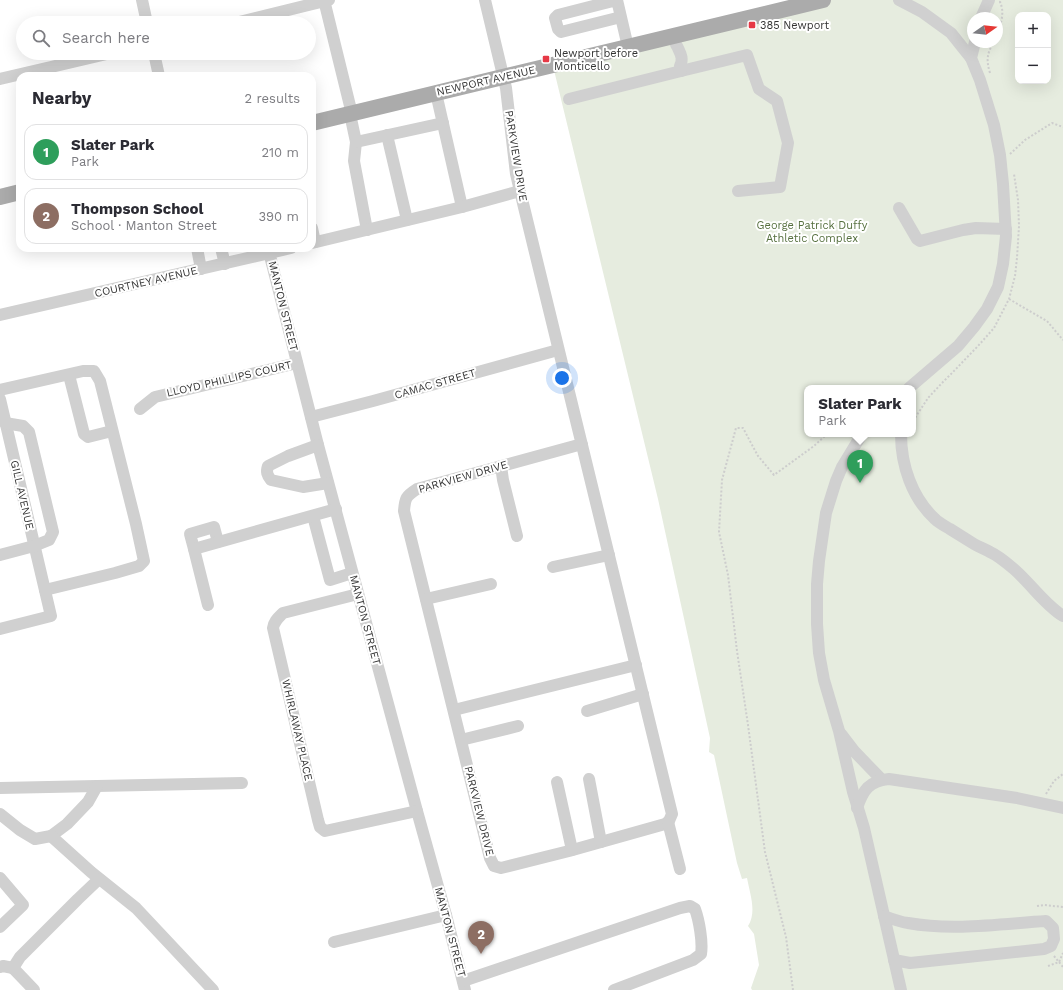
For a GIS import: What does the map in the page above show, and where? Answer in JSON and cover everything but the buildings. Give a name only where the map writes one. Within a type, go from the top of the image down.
[{"type":"main road","name":"NEWPORT AVENUE","points":[[316,122],[628,47],[675,41],[785,4],[823,0]]},
{"type":"main road","points":[[0,197],[16,193]]},
{"type":"street","points":[[142,0],[145,16]]},
{"type":"street","points":[[263,16],[326,0],[356,142],[354,161],[367,230]]},
{"type":"street","name":"PARKVIEW DRIVE","points":[[485,0],[504,77],[516,174],[558,350],[582,444],[672,814],[669,821],[665,824],[501,868],[494,866],[490,858],[404,511],[405,502],[409,494],[417,489],[582,444]]},
{"type":"street","points":[[621,17],[561,32],[558,29],[555,18],[558,15],[617,0],[621,17],[628,47]]},
{"type":"street","points":[[899,0],[942,25],[951,33],[971,58],[980,80],[994,125],[1000,155],[1006,229],[1003,264],[998,287],[987,309],[958,346],[912,385]]},
{"type":"street","points":[[984,12],[989,0]]},
{"type":"street","points":[[675,41],[680,50],[682,61],[681,68]]},
{"type":"street","points":[[971,58],[974,48]]},
{"type":"street","points":[[569,99],[681,68],[747,55],[759,89],[777,101],[788,144],[780,188],[738,191]]},
{"type":"street","points":[[30,72],[81,60]]},
{"type":"street","points":[[156,60],[158,72]]},
{"type":"street","points":[[0,79],[16,75]]},
{"type":"street","points":[[436,93],[462,207]]},
{"type":"street","points":[[356,142],[443,123]]},
{"type":"street","points":[[387,135],[407,220]]},
{"type":"street","points":[[316,243],[462,207],[520,191]]},
{"type":"street","points":[[899,208],[917,239],[920,241],[976,228],[1006,229]]},
{"type":"street","points":[[198,252],[201,269]]},
{"type":"street","points":[[222,252],[225,264]]},
{"type":"street","name":"COURTNEY AVENUE","points":[[0,315],[225,264],[266,252]]},
{"type":"street","name":"MANTON STREET","points":[[269,252],[328,483],[464,985]]},
{"type":"street","name":"CAMAC STREET","points":[[311,417],[373,402],[558,350]]},
{"type":"street","name":"LLOYD PHILLIPS COURT","points":[[140,408],[155,397],[297,363]]},
{"type":"street","points":[[0,390],[83,371],[94,371],[100,381],[136,524],[144,561],[139,566],[45,590]]},
{"type":"street","points":[[70,375],[84,434],[88,437],[112,431]]},
{"type":"street","name":"GILL AVENUE","points":[[0,399],[5,423],[5,442],[34,546],[51,616],[0,629]]},
{"type":"street","points":[[0,555],[34,546],[49,540],[53,532],[29,432],[23,426],[5,423]]},
{"type":"street","points":[[860,437],[842,467],[830,497],[824,527],[817,584],[816,624],[824,680],[839,731],[857,808],[864,828],[901,990]]},
{"type":"street","points":[[901,437],[904,462],[912,487],[926,509],[936,521],[992,553],[1016,570],[1052,609],[1063,616]]},
{"type":"street","points":[[318,445],[274,462],[268,466],[266,471],[271,480],[303,487],[328,483]]},
{"type":"street","points":[[501,466],[517,536]]},
{"type":"street","points":[[208,605],[194,549],[336,509]]},
{"type":"street","points":[[312,516],[330,580],[352,573]]},
{"type":"street","points":[[552,567],[609,555]]},
{"type":"street","points":[[426,598],[491,584]]},
{"type":"street","name":"WHIRLAWAY PLACE","points":[[358,594],[284,613],[274,623],[273,628],[318,820],[320,827],[325,831],[417,810]]},
{"type":"street","points":[[454,710],[636,665]]},
{"type":"street","points":[[587,711],[643,694]]},
{"type":"street","points":[[461,740],[518,726]]},
{"type":"street","points":[[839,731],[854,751],[882,780]]},
{"type":"street","points":[[590,779],[601,842]]},
{"type":"street","points":[[857,808],[860,798],[866,788],[875,782],[882,780],[897,780],[1017,798],[1063,808]]},
{"type":"street","points":[[558,782],[572,850]]},
{"type":"street","points":[[0,788],[242,783]]},
{"type":"street","points":[[0,814],[20,830],[35,839],[51,836],[67,824],[88,802],[96,786]]},
{"type":"street","points":[[668,822],[680,869]]},
{"type":"street","points":[[51,836],[136,908],[213,990]]},
{"type":"street","points":[[13,968],[20,957],[100,879]]},
{"type":"street","points":[[0,880],[23,905],[0,927]]},
{"type":"street","points":[[464,985],[680,908],[690,906],[695,909],[698,915],[702,948],[701,954],[693,960],[614,990]]},
{"type":"street","points":[[334,942],[446,916]]},
{"type":"street","points":[[884,916],[906,923],[930,926],[966,927],[1046,921],[1053,928],[1054,939],[1051,946],[1044,949],[910,963],[894,960]]},
{"type":"street","points":[[0,967],[3,966],[13,968],[34,990]]},
{"type":"path","points":[[1001,0],[1000,2],[1003,12]]},
{"type":"path","points":[[990,48],[987,57],[990,74]]},
{"type":"path","points":[[1009,148],[1010,154],[1024,140],[1052,123],[1063,127]]},
{"type":"path","points":[[916,416],[928,398],[994,328],[1009,299],[1017,264],[1019,226],[1018,200],[1013,168]]},
{"type":"path","points":[[1009,299],[1048,321],[1063,340]]},
{"type":"path","points":[[793,990],[786,937],[765,852],[728,575],[719,532],[722,480],[736,428],[743,428],[758,456],[774,475],[814,446],[824,437]]},
{"type":"path","points":[[1043,804],[1047,792],[1054,781],[1063,774]]},
{"type":"path","points":[[1037,906],[1044,905],[1051,907],[1063,907]]},
{"type":"path","points":[[1048,966],[1059,962],[1063,953]]},
{"type":"path","points":[[1053,955],[1063,967]]},
{"type":"green space","name":"George Patrick Duffy Athletic Complex","points":[[827,0],[1063,0],[1063,990],[752,990],[751,988],[759,965],[754,934],[748,926],[752,915],[750,890],[747,878],[742,879],[737,863],[714,755],[709,752],[710,738],[658,499],[553,66]]},
{"type":"place","name":"385 Newport","points":[[752,25]]},
{"type":"place","name":"Newport before Monticello","points":[[546,59]]},
{"type":"place","name":"Slater Park","points":[[860,483]]},
{"type":"place","name":"Thompson School","points":[[481,954]]}]
